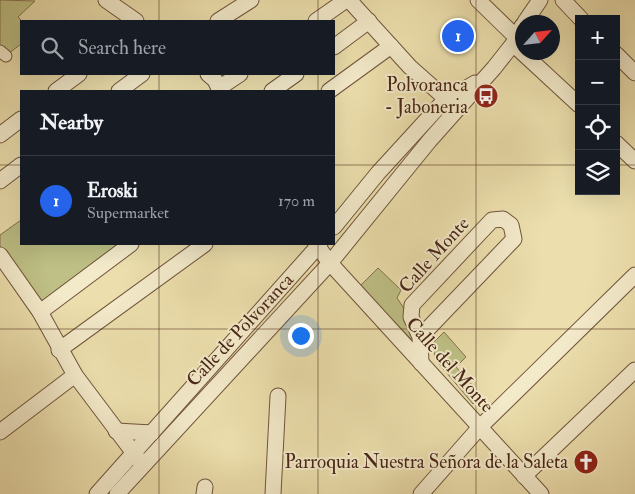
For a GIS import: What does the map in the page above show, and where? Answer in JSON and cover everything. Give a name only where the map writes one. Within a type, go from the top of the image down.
[{"type":"street","points":[[106,0],[135,20]]},
{"type":"street","points":[[220,20],[251,0]]},
{"type":"street","points":[[318,20],[348,0],[410,67],[453,104]]},
{"type":"street","points":[[478,0],[515,29]]},
{"type":"street","name":"Calle de Polvoranca","points":[[530,15],[540,0]]},
{"type":"street","points":[[562,0],[577,15]]},
{"type":"street","points":[[335,45],[369,21]]},
{"type":"street","name":"Calle de Polvoranca","points":[[335,226],[378,173],[486,76],[515,37]]},
{"type":"street","points":[[330,90],[391,46]]},
{"type":"street","points":[[620,58],[635,73]]},
{"type":"street","points":[[542,60],[575,100]]},
{"type":"street","points":[[57,90],[78,75]]},
{"type":"street","points":[[120,90],[141,75]]},
{"type":"street","points":[[209,75],[220,90],[239,75]]},
{"type":"street","points":[[273,90],[295,75]]},
{"type":"street","name":"Calle de Polvoranca","points":[[117,494],[330,263],[453,104]]},
{"type":"street","points":[[0,135],[20,120]]},
{"type":"street","points":[[620,147],[635,161]]},
{"type":"street","points":[[0,181],[20,166]]},
{"type":"street","name":"Calle Monte","points":[[420,337],[514,239],[511,226],[503,219],[492,220],[412,305],[411,317],[420,337],[421,364]]},
{"type":"street","points":[[40,312],[130,245]]},
{"type":"street","points":[[59,350],[203,245]]},
{"type":"street","name":"Calle de Polvoranca","points":[[97,494],[318,245]]},
{"type":"street","name":"Calle del Monte","points":[[318,245],[330,263],[541,494]]},
{"type":"street","points":[[0,255],[40,312],[59,350],[75,375],[143,466]]},
{"type":"street","points":[[420,494],[480,427],[635,275]]},
{"type":"street","points":[[524,476],[635,370]]},
{"type":"street","points":[[0,432],[75,375]]},
{"type":"street","points":[[273,494],[278,396]]},
{"type":"street","points":[[116,431],[152,433]]},
{"type":"green space","points":[[0,0],[35,1],[18,17],[21,20],[20,45],[8,54],[0,46]]},
{"type":"green space","points":[[20,221],[20,245],[130,245],[40,312],[0,255],[0,235]]},
{"type":"green space","points":[[378,268],[401,290],[397,298],[405,310],[414,339],[412,340],[360,286]]},
{"type":"green space","points":[[444,332],[466,357],[456,367],[482,396],[473,404],[435,359],[433,343]]},
{"type":"place","name":"Eroski","points":[[458,36]]},
{"type":"place","name":"Polvoranca - Jaboneria","points":[[486,96]]},
{"type":"place","name":"Parroquia Nuestra Señora de la Saleta","points":[[586,462]]}]
